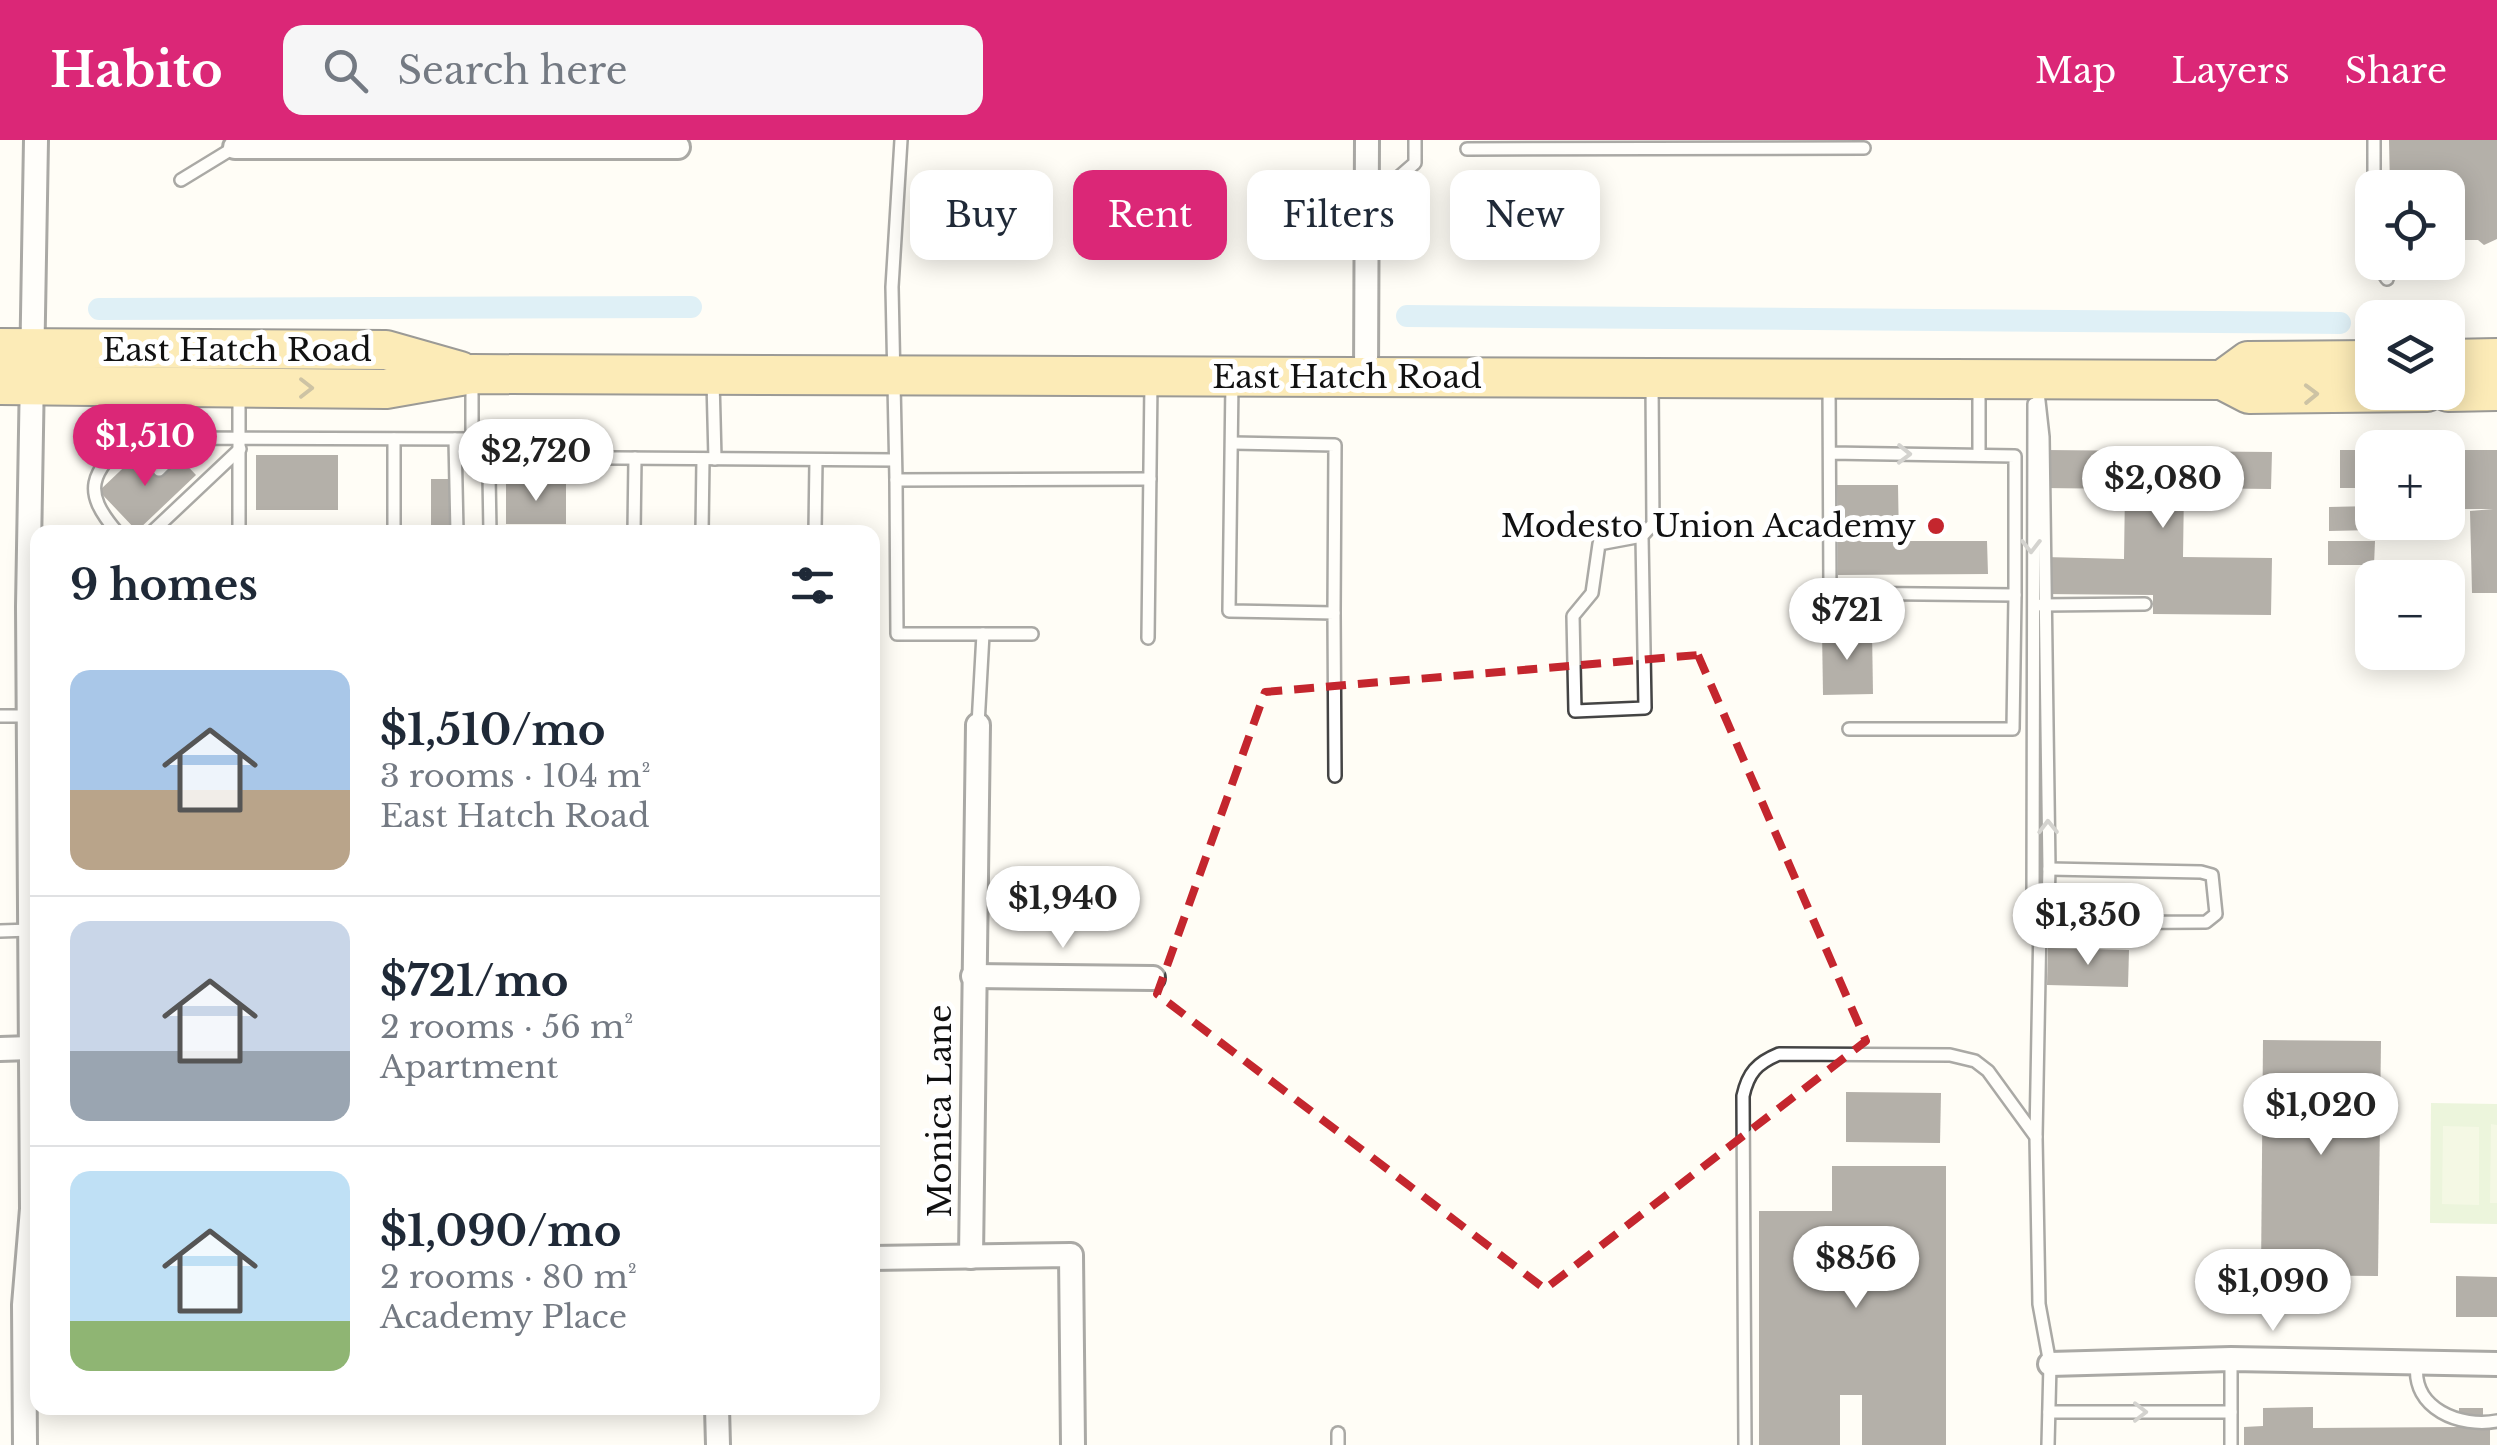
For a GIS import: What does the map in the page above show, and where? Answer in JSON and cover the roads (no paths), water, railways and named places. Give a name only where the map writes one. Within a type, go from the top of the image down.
[{"type":"main road","name":"East Hatch Road","points":[[17,367],[386,350],[472,374]]},
{"type":"main road","points":[[2465,359],[2497,358]]},
{"type":"main road","name":"East Hatch Road","points":[[2222,380],[2248,361],[2355,360]]},
{"type":"main road","name":"East Hatch Road","points":[[17,367],[238,388],[386,389],[472,374],[2222,380],[2249,394],[2355,393]]},
{"type":"main road","points":[[2465,392],[2497,391]]},
{"type":"street","points":[[30,562],[17,367],[36,140]]},
{"type":"street","points":[[1367,140],[1367,170]]},
{"type":"street","points":[[235,147],[384,143],[678,147]]},
{"type":"street","points":[[1366,260],[1366,377]]},
{"type":"street","points":[[30,672],[30,930]]},
{"type":"street","name":"Monica Lane","points":[[971,1257],[978,726]]},
{"type":"street","points":[[973,976],[1152,978]]},
{"type":"street","points":[[0,1049],[30,1048]]},
{"type":"street","points":[[25,1445],[24,1305],[30,1253]]},
{"type":"street","points":[[880,1258],[1071,1254],[1073,1445]]},
{"type":"street","points":[[2050,1364],[2231,1359],[2497,1364]]},
{"type":"street","points":[[717,1415],[718,1445]]},
{"type":"lane","points":[[902,140],[892,287],[897,634],[1032,634]]},
{"type":"lane","points":[[1407,170],[1415,163],[1415,140]]},
{"type":"lane","points":[[2374,140],[2374,170]]},
{"type":"lane","points":[[1467,148],[1863,143]]},
{"type":"lane","points":[[182,180],[235,147]]},
{"type":"lane","points":[[472,374],[472,439],[489,474],[490,525]]},
{"type":"lane","points":[[703,525],[713,376]]},
{"type":"lane","points":[[1148,638],[1151,377]]},
{"type":"lane","points":[[1232,378],[1229,611],[1334,613]]},
{"type":"lane","points":[[1642,536],[1645,708],[1575,711],[1573,616],[1592,593],[1599,544],[1642,536],[1653,524],[1652,378]]},
{"type":"lane","points":[[1829,378],[1830,593],[2015,595]]},
{"type":"lane","points":[[1978,379],[1979,455]]},
{"type":"lane","points":[[2036,379],[2030,438],[2033,902],[2040,923],[2036,1137],[2039,1304],[2050,1364],[2048,1445]]},
{"type":"lane","points":[[2036,379],[2043,437],[2049,870],[2048,904],[2040,923]]},
{"type":"lane","points":[[238,388],[239,525]]},
{"type":"lane","points":[[111,525],[97,510],[94,486],[99,466],[128,438],[191,438],[240,444],[472,439]]},
{"type":"lane","points":[[159,470],[191,438]]},
{"type":"lane","points":[[394,439],[394,525]]},
{"type":"lane","points":[[455,439],[457,525]]},
{"type":"lane","points":[[159,525],[240,444]]},
{"type":"lane","points":[[1232,444],[1335,444],[1335,776]]},
{"type":"lane","points":[[1830,453],[2014,456],[2013,729],[1849,729]]},
{"type":"lane","points":[[481,457],[895,460]]},
{"type":"lane","points":[[634,525],[635,458]]},
{"type":"lane","points":[[815,525],[816,460]]},
{"type":"lane","points":[[896,480],[1150,478]]},
{"type":"lane","points":[[106,520],[117,510]]},
{"type":"lane","points":[[2032,605],[2144,604]]},
{"type":"lane","points":[[978,726],[982,634]]},
{"type":"lane","points":[[0,716],[28,716]]},
{"type":"lane","points":[[2040,923],[2206,922],[2216,914],[2212,875],[2049,870]]},
{"type":"lane","points":[[0,931],[30,930]]},
{"type":"lane","points":[[1745,1445],[1743,1096],[1747,1077],[1762,1061],[1779,1054],[1950,1055],[1975,1061],[1988,1071],[2036,1137]]},
{"type":"lane","points":[[2230,1445],[2231,1359]]},
{"type":"lane","points":[[2416,1364],[2415,1375],[2424,1395],[2438,1411],[2458,1422],[2497,1421]]},
{"type":"lane","points":[[2049,1412],[2230,1412]]},
{"type":"waterway","points":[[99,309],[691,307]]},
{"type":"waterway","points":[[1407,316],[2340,323]]},
{"type":"place","name":"Modesto Union Academy","points":[[1936,526]]}]
